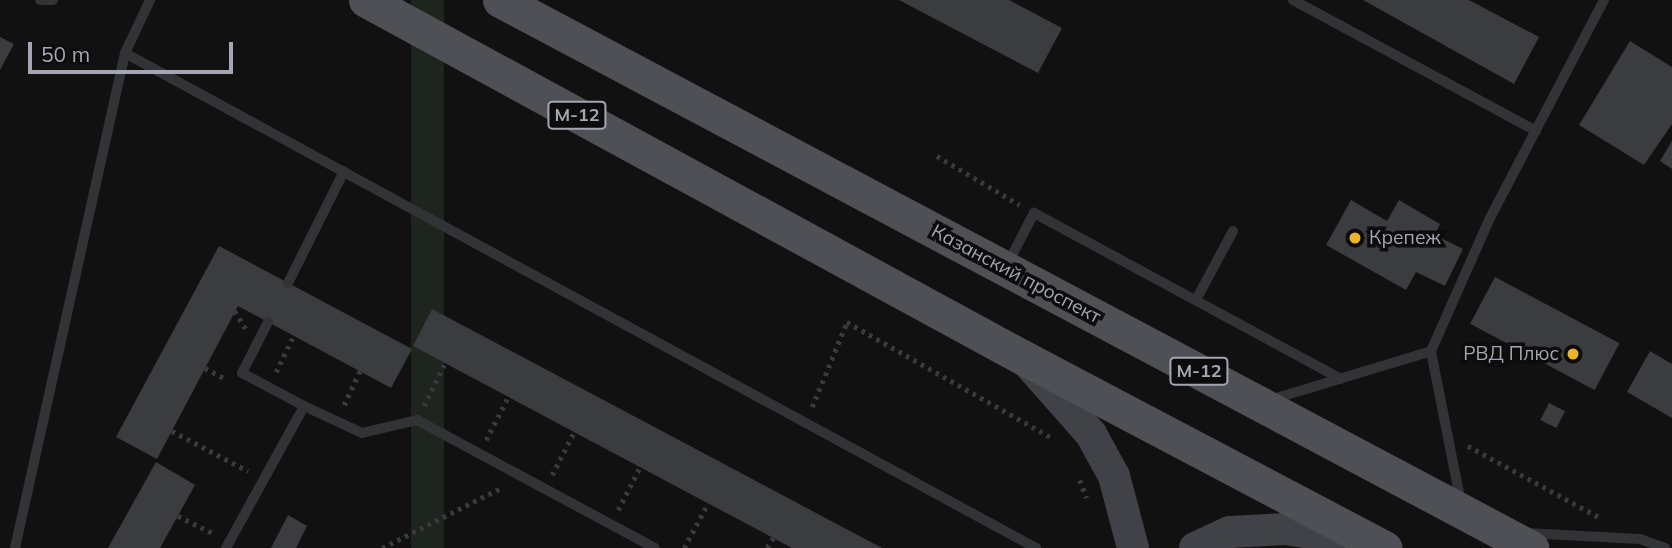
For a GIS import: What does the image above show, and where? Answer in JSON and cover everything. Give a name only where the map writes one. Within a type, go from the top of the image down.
[{"type":"main road","name":"М-12","points":[[366,0],[1022,357],[1380,545]]},
{"type":"main road","name":"Казанский проспект","points":[[500,0],[1531,548]]},
{"type":"street","points":[[1022,357],[1091,434],[1114,476],[1133,548]]},
{"type":"street","points":[[1195,548],[1230,532],[1285,529],[1380,545]]},
{"type":"lane","points":[[40,0],[53,0]]},
{"type":"lane","points":[[15,548],[125,52],[150,0]]},
{"type":"lane","points":[[1293,0],[1536,131]]},
{"type":"lane","points":[[1462,511],[1431,351],[1490,218],[1604,0]]},
{"type":"lane","points":[[125,52],[1036,548]]},
{"type":"lane","points":[[288,283],[344,171]]},
{"type":"lane","points":[[1005,268],[1034,213],[1197,298],[1341,379]]},
{"type":"lane","points":[[1197,298],[1233,231]]},
{"type":"lane","points":[[268,322],[242,373],[362,433],[417,420],[655,548]]},
{"type":"lane","points":[[1260,404],[1431,351]]},
{"type":"lane","points":[[227,545],[304,405]]},
{"type":"lane","points":[[1501,532],[1640,539],[1665,548]]},
{"type":"path","points":[[937,156],[1034,213]]},
{"type":"path","points":[[806,422],[847,322],[1057,441]]},
{"type":"path","points":[[269,387],[294,335]]},
{"type":"path","points":[[417,420],[445,363]]},
{"type":"path","points":[[336,420],[360,371]]},
{"type":"path","points":[[479,453],[508,397]]},
{"type":"path","points":[[172,431],[264,479]]},
{"type":"path","points":[[545,489],[574,432]]},
{"type":"path","points":[[1448,435],[1640,539]]},
{"type":"path","points":[[611,524],[640,467]]},
{"type":"path","points":[[1078,473],[1091,510]]},
{"type":"path","points":[[382,548],[523,477]]},
{"type":"path","points":[[684,548],[708,503]]},
{"type":"path","points":[[178,516],[227,545]]},
{"type":"path","points":[[767,548],[773,538]]},
{"type":"shaded area","points":[[411,0],[444,0],[444,548],[411,548]]},
{"type":"building","points":[[899,0],[1009,0],[1062,28],[1038,73]]},
{"type":"building","points":[[1363,0],[1469,0],[1539,37],[1514,84]]},
{"type":"building","points":[[0,37],[14,44],[0,70]]},
{"type":"building","points":[[1630,41],[1672,67],[1672,124],[1644,165],[1579,125]]},
{"type":"building","points":[[1672,141],[1672,169],[1660,161]]},
{"type":"building","points":[[1351,200],[1387,221],[1399,200],[1440,224],[1435,235],[1463,249],[1445,286],[1416,272],[1406,290],[1326,245]]},
{"type":"building","points":[[219,246],[412,349],[391,388],[238,306],[157,459],[116,437]]},
{"type":"building","points":[[1495,277],[1619,343],[1595,390],[1470,324]]},
{"type":"building","points":[[432,309],[882,548],[792,548],[413,346]]},
{"type":"building","points":[[1650,351],[1672,364],[1672,418],[1627,392]]},
{"type":"building","points":[[1549,403],[1565,411],[1556,428],[1540,420]]},
{"type":"building","points":[[156,462],[195,485],[160,548],[108,548]]},
{"type":"building","points":[[288,515],[307,526],[296,548],[271,548]]},
{"type":"place","name":"Крепеж","points":[[1355,238]]},
{"type":"place","name":"РВД Плюс","points":[[1573,354]]}]
